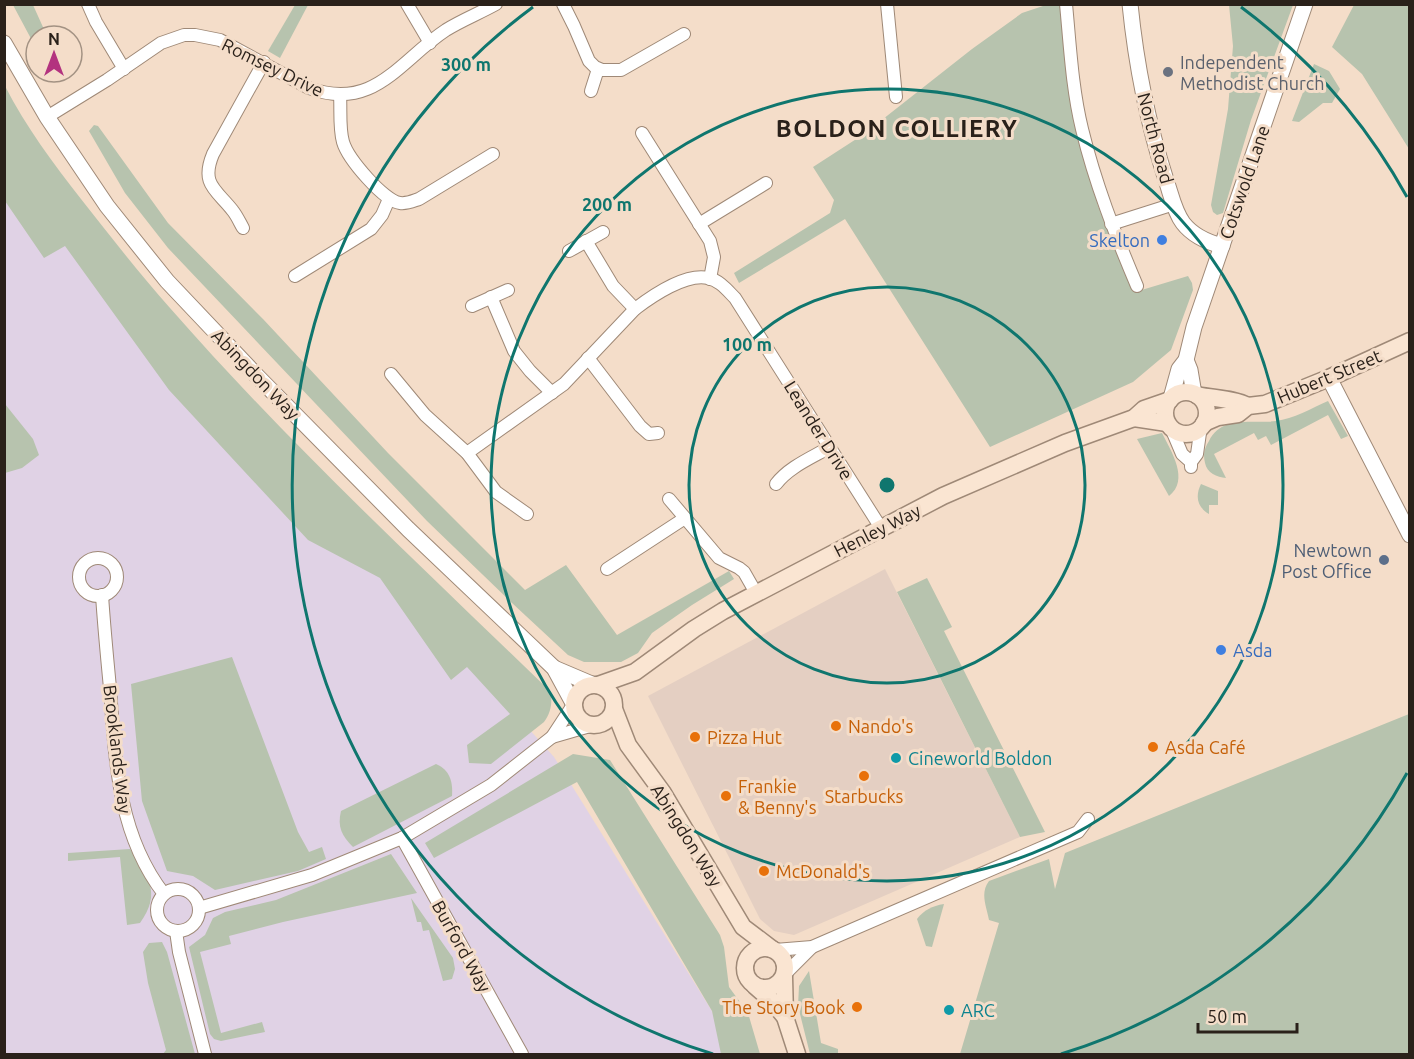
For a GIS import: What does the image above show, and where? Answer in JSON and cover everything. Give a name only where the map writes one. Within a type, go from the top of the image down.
[{"type":"main road","name":"Hubert Street","points":[[1203,425],[1218,417],[1238,414],[1248,406],[1265,404],[1410,341]]},
{"type":"main road","points":[[1182,392],[1196,394],[1202,399],[1206,411],[1203,425],[1196,431],[1183,434],[1169,425],[1165,411],[1170,399],[1182,392]]},
{"type":"main road","name":"Hubert Street","points":[[1196,394],[1220,400],[1236,400],[1248,406]]},
{"type":"main road","name":"Henley Way","points":[[596,685],[635,672],[694,629],[756,593],[943,496],[1065,443],[1134,418],[1144,409],[1170,399]]},
{"type":"main road","name":"Henley Way","points":[[1134,418],[1169,425]]},
{"type":"main road","name":"Henley Way","points":[[614,708],[635,672]]},
{"type":"main road","points":[[596,685],[612,695],[614,708],[609,719],[591,726],[580,721],[573,704],[575,697],[583,688],[596,685]]},
{"type":"main road","name":"Abingdon Way","points":[[614,708],[628,745],[663,793],[743,927],[783,957],[786,969],[784,976],[785,1017],[797,1054]]},
{"type":"main road","name":"Abingdon Way","points":[[591,726],[628,745]]},
{"type":"main road","name":"Abingdon Way","points":[[743,927],[747,978],[766,994],[785,1017]]},
{"type":"main road","points":[[746,962],[753,951],[766,947],[773,949]]},
{"type":"main road","points":[[755,986],[761,988],[774,986],[784,976]]},
{"type":"street","points":[[88,4],[124,69]]},
{"type":"street","points":[[407,4],[430,43]]},
{"type":"street","name":"Romsey Drive","points":[[47,117],[161,43],[184,35],[220,40],[322,92],[340,95],[357,93],[383,80],[445,31],[496,4]]},
{"type":"street","points":[[563,4],[584,53],[598,69],[621,70],[684,34]]},
{"type":"street","points":[[887,4],[896,97]]},
{"type":"street","points":[[1066,4],[1081,127],[1111,224],[1137,286]]},
{"type":"street","name":"North Road","points":[[1130,4],[1136,55],[1146,103],[1158,155],[1174,204],[1182,222],[1191,232],[1206,241],[1222,246]]},
{"type":"street","name":"Cotswold Lane","points":[[1170,399],[1179,369],[1186,360],[1194,327],[1305,4]]},
{"type":"street","name":"Abingdon Way","points":[[4,43],[47,117],[107,206],[167,281],[408,529],[554,668],[573,704]]},
{"type":"street","points":[[243,228],[233,211],[211,187],[208,170],[218,145],[264,62]]},
{"type":"street","points":[[591,91],[598,69]]},
{"type":"street","points":[[340,95],[343,143],[354,160],[389,199],[399,203],[419,199],[493,154]]},
{"type":"street","points":[[467,453],[564,384],[635,309],[657,293],[698,277],[711,279],[713,249],[642,133]]},
{"type":"street","points":[[699,224],[766,183]]},
{"type":"street","points":[[295,276],[371,228],[382,215],[389,199]]},
{"type":"street","points":[[1111,224],[1174,204]]},
{"type":"street","points":[[569,251],[603,232]]},
{"type":"street","points":[[586,241],[613,286],[635,309]]},
{"type":"street","name":"Leander Drive","points":[[711,279],[719,282],[735,298],[881,528]]},
{"type":"street","points":[[472,306],[508,290]]},
{"type":"street","points":[[491,297],[514,351],[552,393]]},
{"type":"street","points":[[588,358],[640,426],[649,434],[658,433]]},
{"type":"street","name":"Cotswold Lane","points":[[1186,360],[1196,394]]},
{"type":"street","points":[[391,374],[425,414],[467,453],[496,492],[527,514]]},
{"type":"street","points":[[1329,378],[1410,535]]},
{"type":"street","points":[[1169,425],[1182,454],[1191,465],[1197,454],[1203,425]]},
{"type":"street","points":[[776,484],[792,469],[830,447]]},
{"type":"street","points":[[669,499],[719,558],[739,568],[756,593]]},
{"type":"street","points":[[607,569],[685,518]]},
{"type":"street","name":"Brooklands Way","points":[[102,595],[120,794],[138,853],[152,879],[164,894]]},
{"type":"street","name":"Abingdon Way","points":[[554,668],[596,685]]},
{"type":"street","points":[[199,908],[312,875],[402,838],[490,785],[552,737],[573,704]]},
{"type":"street","points":[[552,737],[591,726]]},
{"type":"street","points":[[773,949],[812,947],[1078,832],[1088,819]]},
{"type":"street","name":"Burford Way","points":[[402,838],[522,1054]]},
{"type":"street","points":[[171,890],[185,890],[193,895],[199,908],[195,922],[185,930],[176,931],[162,923],[158,917],[159,902],[164,894],[171,890]]},
{"type":"street","points":[[176,931],[179,952],[205,1054]]},
{"type":"street","points":[[784,976],[812,947]]},
{"type":"shaded area","points":[[4,141],[554,757],[712,1011],[726,1054],[5,1054]]},
{"type":"shaded area","points":[[885,569],[1020,837],[794,935],[774,931],[760,919],[648,696]]},
{"type":"green space","points":[[13,5],[33,5],[42,24],[24,26]]},
{"type":"green space","points":[[295,5],[308,5],[280,58],[268,51]]},
{"type":"green space","points":[[1229,5],[1293,5],[1251,120],[1223,213],[1217,215],[1213,212],[1211,205],[1228,109],[1233,46]]},
{"type":"green space","points":[[1354,5],[1409,5],[1409,149],[1362,74],[1332,47]]},
{"type":"green space","points":[[1043,6],[1062,6],[1078,128],[1098,206],[1135,292],[1188,276],[1193,290],[1171,350],[1133,382],[990,447],[845,219],[739,283],[734,273],[830,213],[834,200],[813,167],[864,134],[972,49],[1022,13]]},
{"type":"green space","points":[[1314,64],[1329,71],[1340,89],[1332,103],[1323,103],[1299,122],[1292,121]]},
{"type":"green space","points":[[5,86],[50,158],[114,241],[215,358],[356,504],[551,692],[550,708],[544,722],[491,764],[469,763],[467,745],[510,714],[467,667],[451,680],[380,578],[308,540],[169,390],[65,246],[44,258],[5,201]]},
{"type":"green space","points":[[94,125],[98,126],[168,223],[263,319],[388,453],[525,590],[566,565],[617,635],[729,571],[734,579],[652,633],[638,653],[621,662],[584,662],[568,655],[427,521],[168,248],[125,193],[89,131]]},
{"type":"green space","points":[[1328,401],[1348,436],[1341,439],[1328,415],[1271,445],[1266,436],[1258,440],[1254,433],[1214,454],[1226,478],[1213,474],[1206,466],[1204,452],[1214,433],[1221,427],[1238,422],[1282,420]]},
{"type":"green space","points":[[5,404],[33,439],[39,455],[22,468],[5,473]]},
{"type":"green space","points":[[1162,433],[1174,457],[1178,474],[1178,482],[1169,496],[1137,439]]},
{"type":"green space","points":[[1201,484],[1218,491],[1218,505],[1209,505],[1209,514],[1198,501]]},
{"type":"green space","points":[[927,578],[952,627],[944,631],[1045,832],[1020,837],[897,592]]},
{"type":"green space","points":[[232,657],[298,832],[309,852],[322,847],[326,859],[298,871],[215,890],[193,876],[167,871],[142,801],[131,684]]},
{"type":"green space","points":[[1409,714],[1409,1054],[960,1054],[999,923],[989,920],[985,904],[984,895],[989,881],[1049,859],[1055,889],[1065,853]]},
{"type":"green space","points":[[573,754],[610,760],[720,935],[724,947],[729,987],[748,1013],[760,1054],[721,1054],[712,1011],[577,782],[434,858],[425,843]]},
{"type":"green space","points":[[436,764],[450,777],[452,796],[353,847],[341,831],[341,811]]},
{"type":"green space","points":[[130,849],[147,876],[151,894],[147,912],[140,923],[127,925],[120,857],[68,861],[68,853]]},
{"type":"green space","points":[[391,854],[417,893],[229,936],[231,944],[200,952],[221,1033],[262,1022],[265,1032],[221,1041],[214,1039],[210,1034],[189,947],[205,935],[213,918],[225,912],[276,900]]},
{"type":"green space","points":[[411,898],[453,958],[455,969],[452,979],[443,981],[429,930],[423,931],[421,922],[417,922]]},
{"type":"green space","points":[[944,904],[932,947],[926,946],[917,919],[929,909]]},
{"type":"green space","points":[[162,942],[167,952],[195,1054],[163,1054],[166,1050],[148,983],[143,952],[149,943]]},
{"type":"green space","points":[[809,971],[821,1043],[838,1049],[838,1054],[810,1054],[798,1006],[799,986]]},
{"type":"place","name":"Independent Methodist Church","points":[[1168,72]]},
{"type":"place","name":"Skelton","points":[[1162,240]]},
{"type":"place","name":"Newtown Post Office","points":[[1384,560]]},
{"type":"place","name":"Asda","points":[[1221,650]]},
{"type":"place","name":"Nando's","points":[[836,726]]},
{"type":"place","name":"Pizza Hut","points":[[695,737]]},
{"type":"place","name":"Asda Café","points":[[1153,747]]},
{"type":"place","name":"Cineworld Boldon","points":[[896,758]]},
{"type":"place","name":"Starbucks","points":[[864,776]]},
{"type":"place","name":"Frankie & Benny's","points":[[726,796]]},
{"type":"place","name":"McDonald's","points":[[764,871]]},
{"type":"place","name":"The Story Book","points":[[857,1007]]},
{"type":"place","name":"ARC","points":[[949,1010]]},
{"type":"district","name":"BOLDON COLLIERY","points":[[897,128]]}]
